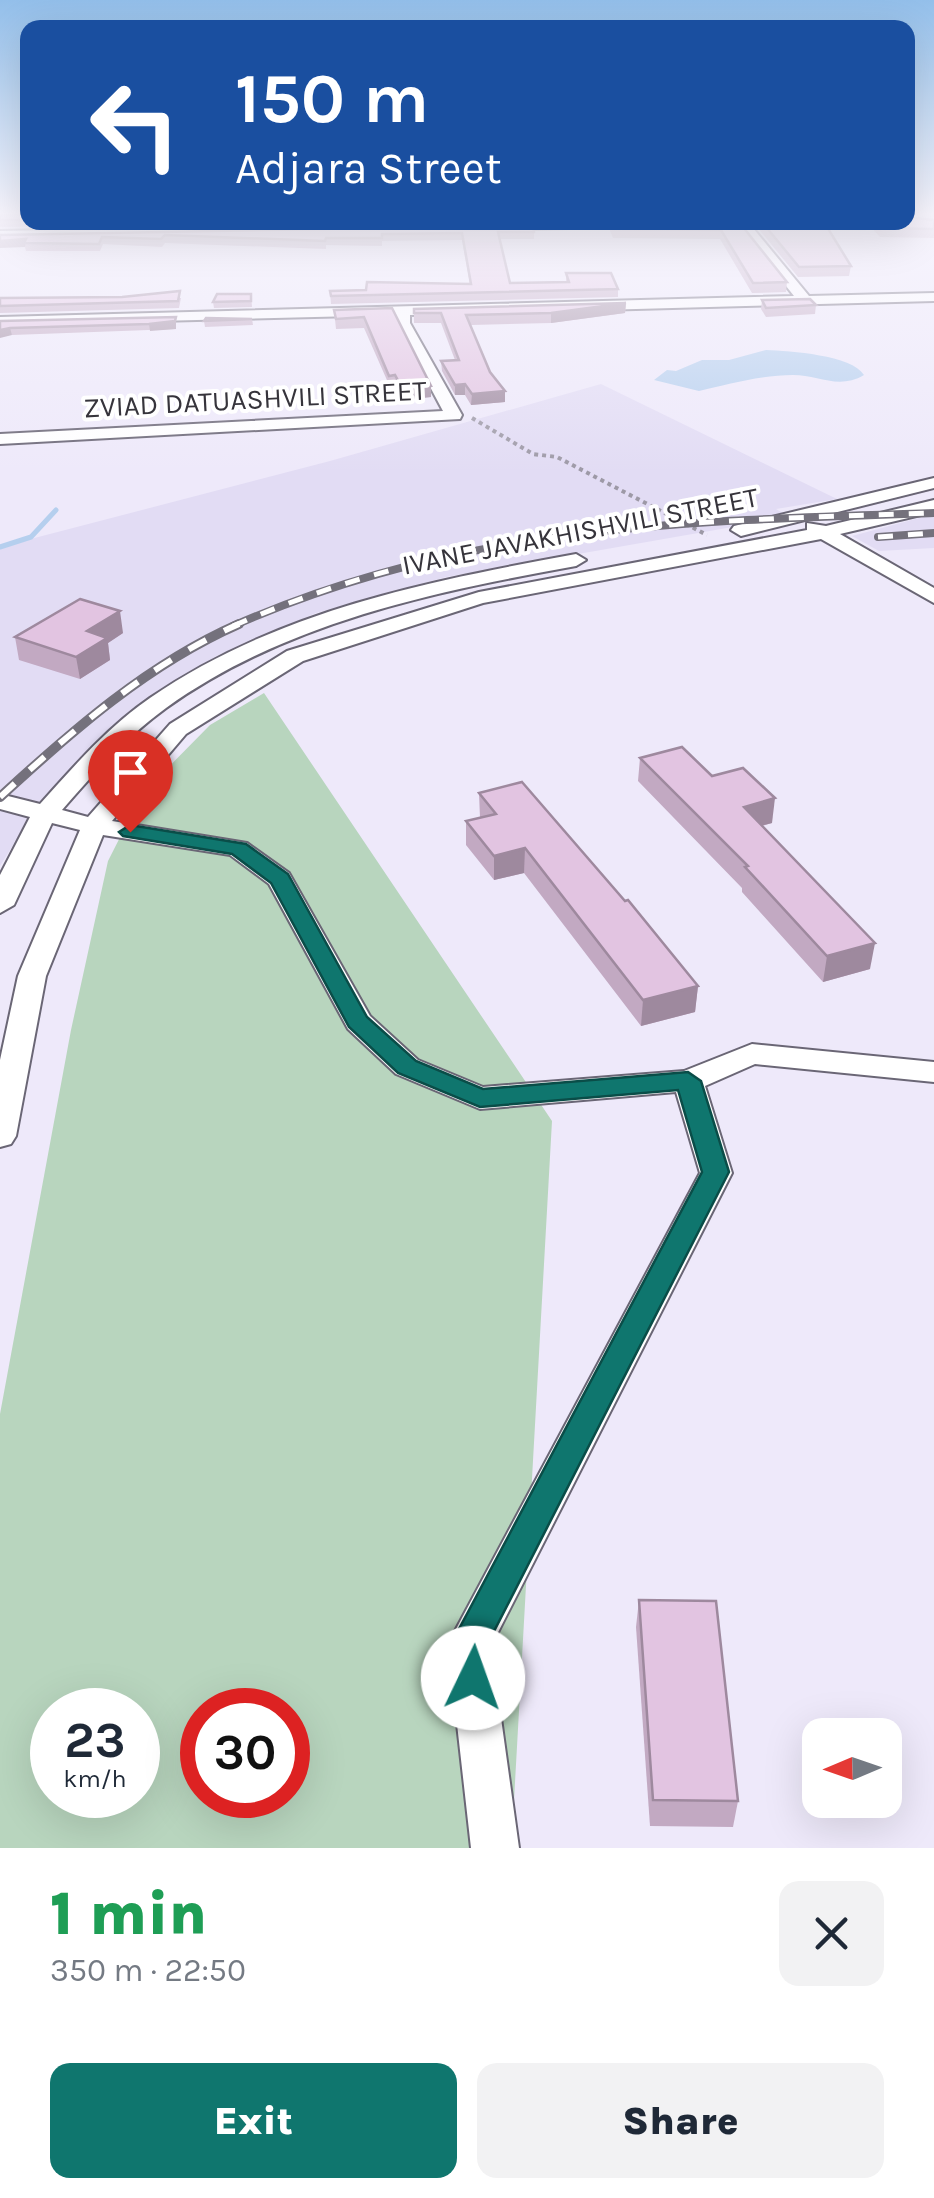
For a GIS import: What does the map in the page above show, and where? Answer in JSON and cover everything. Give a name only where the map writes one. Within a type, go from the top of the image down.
[{"type":"street","points":[[0,321],[754,300]]},
{"type":"street","name":"ZVIAD DATUASHVILI STREET","points":[[0,438],[454,416],[403,323],[403,309]]},
{"type":"street","name":"IVANE JAVAKHISHVILI STREET","points":[[0,905],[44,814],[91,758],[174,690],[278,634],[454,581],[711,537],[934,483]]},
{"type":"street","points":[[0,1136],[32,976],[94,826],[178,728],[295,656],[479,598],[822,533],[934,506]]},
{"type":"street","points":[[800,516],[822,533],[934,597]]},
{"type":"street","points":[[0,800],[94,826],[238,848],[280,879],[358,1022],[407,1067],[480,1098],[688,1081],[752,1054],[934,1072]]},
{"type":"street","points":[[495,1848],[469,1644],[716,1172],[688,1081]]},
{"type":"path","points":[[454,416],[472,418],[533,454],[556,457],[711,537]]},
{"type":"shaded area","points":[[601,384],[837,499],[776,509],[790,517],[446,577],[316,613],[216,656],[123,718],[40,802],[0,866],[0,547],[330,461]]},
{"type":"shaded area","points":[[934,514],[934,548],[879,551],[852,536]]},
{"type":"green space","points":[[264,693],[552,1121],[512,1836],[520,1848],[0,1848],[0,1414],[71,1030],[108,861],[142,794],[210,725]]},
{"type":"water","points":[[766,350],[834,359],[864,375],[837,382],[781,375],[699,391],[654,380],[667,370],[676,371],[702,360],[729,360]]},
{"type":"building","points":[[0,300],[178,300],[178,301],[0,306]]},
{"type":"building","points":[[762,300],[811,300],[816,305],[766,308]]},
{"type":"building","points":[[626,303],[551,313],[466,315],[490,372],[505,391],[472,394],[465,384],[455,385],[441,361],[459,360],[441,313],[414,313],[414,309]]},
{"type":"building","points":[[392,308],[431,386],[402,388],[395,375],[389,376],[364,317],[336,319],[334,310]]},
{"type":"building","points":[[176,317],[175,321],[149,324],[0,330],[0,321]]},
{"type":"building","points":[[206,318],[252,319],[204,321]]},
{"type":"building","points":[[80,599],[120,611],[87,631],[107,638],[76,657],[15,637]]},
{"type":"building","points":[[682,747],[712,776],[743,768],[775,798],[744,807],[875,943],[827,956],[745,867],[748,866],[640,758]]},
{"type":"building","points":[[522,782],[628,900],[698,986],[643,1000],[525,848],[494,856],[466,821],[496,814],[479,793]]},
{"type":"building","points":[[639,1600],[716,1601],[738,1801],[653,1800]]},
{"type":"waterway","points":[[0,547],[31,537],[56,510]]},
{"type":"railway","points":[[233,626],[319,592],[405,566],[491,548],[665,525],[934,513]]},
{"type":"railway","points":[[878,537],[934,533]]},
{"type":"railway","points":[[0,797],[113,700],[174,658],[239,624]]},
{"type":"route","points":[[130,832],[238,848],[280,879],[358,1022],[407,1067],[480,1098],[688,1081],[716,1172],[469,1644],[473,1678]]}]
